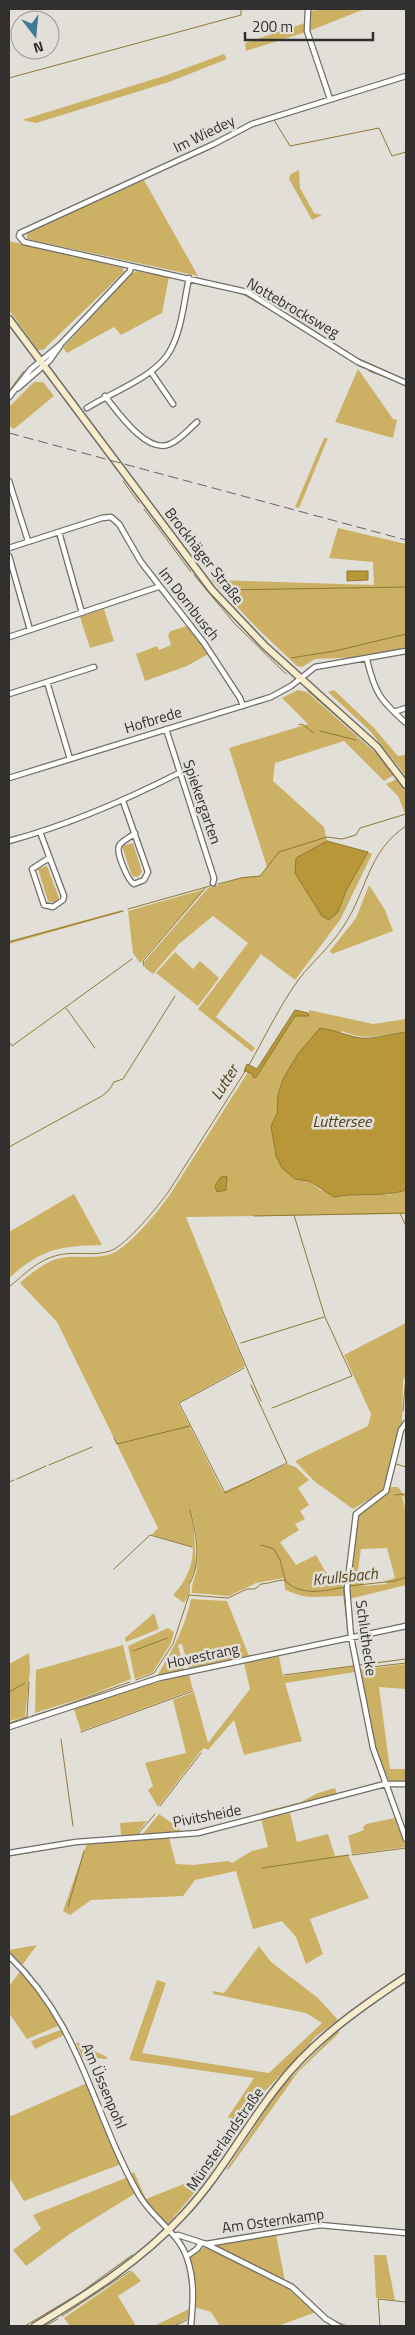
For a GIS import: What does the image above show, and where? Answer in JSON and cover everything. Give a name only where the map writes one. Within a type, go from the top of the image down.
[{"type":"main road","name":"Brockhäger Straße","points":[[9,319],[212,590],[250,632],[377,747],[406,785]]},
{"type":"main road","name":"Münsterlandstraße","points":[[35,2326],[110,2279],[168,2231],[216,2176],[266,2102],[295,2065],[343,2022],[406,1977]]},
{"type":"street","points":[[308,9],[307,31],[330,99]]},
{"type":"street","name":"Im Wiedey","points":[[20,233],[214,144],[252,124],[406,76]]},
{"type":"street","name":"Nottebrocksweg","points":[[20,233],[20,240],[24,242],[247,292],[358,362],[406,383]]},
{"type":"street","points":[[9,397],[130,271],[131,266]]},
{"type":"street","points":[[87,408],[105,396],[151,372],[164,359],[176,338],[189,278]]},
{"type":"street","points":[[151,372],[173,404]]},
{"type":"street","points":[[105,396],[132,430],[160,445],[172,443],[197,422]]},
{"type":"street","points":[[9,481],[28,541]]},
{"type":"street","name":"Im Dornbusch","points":[[59,532],[102,518],[113,518],[119,524],[158,587],[204,643],[240,698],[243,706]]},
{"type":"street","points":[[9,548],[59,532],[82,613]]},
{"type":"street","points":[[9,556],[30,630]]},
{"type":"street","points":[[9,637],[158,587]]},
{"type":"street","name":"Hofbrede","points":[[9,778],[282,693],[315,667],[324,664],[367,660],[406,651]]},
{"type":"street","points":[[367,660],[376,690],[406,723]]},
{"type":"street","points":[[9,694],[94,667]]},
{"type":"street","points":[[47,682],[70,759]]},
{"type":"street","points":[[394,712],[406,708]]},
{"type":"street","name":"Spiekergarten","points":[[166,729],[212,869],[213,882]]},
{"type":"street","points":[[9,841],[40,832],[123,801],[179,773]]},
{"type":"street","points":[[123,801],[135,833],[148,872],[144,880],[134,884],[128,880],[118,850],[120,844],[135,833]]},
{"type":"street","points":[[40,832],[64,896],[63,900],[53,907],[44,904],[32,869],[49,858]]},
{"type":"street","name":"Schluthecke","points":[[406,1422],[401,1430],[386,1491],[356,1514],[347,1586],[351,1637],[373,1748],[406,1839]]},
{"type":"street","name":"Hovestrang","points":[[9,1727],[159,1678],[406,1626]]},
{"type":"street","name":"Pivitsheide","points":[[9,1853],[76,1842],[198,1833],[385,1784],[406,1784]]},
{"type":"street","name":"Am Üssenpohl","points":[[9,1956],[37,1986],[64,2026],[118,2151],[139,2194],[154,2216],[174,2236]]},
{"type":"street","name":"Am Osternkamp","points":[[174,2236],[178,2235],[203,2243],[320,2225],[406,2233]]},
{"type":"street","points":[[174,2236],[187,2256],[194,2290],[191,2326]]},
{"type":"street","points":[[187,2256],[203,2243],[292,2287],[326,2320],[338,2326]]},
{"type":"shaded area","points":[[322,9],[365,9],[309,31],[246,51],[245,43],[305,23],[306,12]]},
{"type":"shaded area","points":[[224,54],[227,59],[169,82],[36,123],[22,120],[167,75]]},
{"type":"shaded area","points":[[299,170],[300,188],[314,213],[322,215],[312,220],[289,179],[291,174]]},
{"type":"shaded area","points":[[144,180],[198,276],[27,239],[27,233]]},
{"type":"shaded area","points":[[9,241],[123,268],[124,272],[43,350],[38,350],[9,310]]},
{"type":"shaded area","points":[[137,271],[169,277],[162,313],[121,335],[114,327],[67,353],[63,348],[131,274]]},
{"type":"shaded area","points":[[358,369],[393,419],[397,420],[393,438],[335,422]]},
{"type":"shaded area","points":[[34,382],[43,382],[54,396],[14,429],[9,426],[9,407]]},
{"type":"shaded area","points":[[324,438],[328,438],[299,508],[295,507]]},
{"type":"shaded area","points":[[338,528],[406,544],[406,648],[366,657],[315,659],[302,667],[297,666],[256,627],[212,580],[374,585],[373,562],[329,558]]},
{"type":"shaded area","points":[[104,609],[114,641],[90,648],[80,617]]},
{"type":"shaded area","points":[[187,626],[208,654],[187,666],[145,681],[136,654],[157,646],[159,650],[171,645],[168,635],[171,631]]},
{"type":"shaded area","points":[[298,690],[307,692],[377,754],[394,775],[384,781],[344,741],[275,763],[273,781],[324,827],[327,841],[296,858],[338,912],[346,891],[368,852],[372,854],[340,920],[295,980],[261,954],[216,1017],[255,1048],[252,1052],[198,1009],[248,943],[213,916],[179,944],[153,974],[145,968],[144,962],[208,888],[243,877],[260,876],[267,867],[229,748],[308,724],[282,698]]},
{"type":"shaded area","points":[[334,690],[373,727],[398,756],[406,755],[406,776],[370,731],[328,692]]},
{"type":"shaded area","points":[[397,779],[406,792],[406,816],[398,796],[386,784]]},
{"type":"shaded area","points":[[133,843],[142,872],[138,877],[132,876],[122,846]]},
{"type":"shaded area","points":[[47,866],[59,898],[55,903],[48,901],[38,869]]},
{"type":"shaded area","points":[[369,885],[385,910],[393,931],[332,954],[330,951],[356,918]]},
{"type":"shaded area","points":[[205,889],[140,963],[133,953],[128,911]]},
{"type":"shaded area","points":[[122,910],[122,912],[9,944],[9,941]]},
{"type":"shaded area","points":[[175,952],[193,969],[200,961],[219,978],[198,1006],[156,973]]},
{"type":"shaded area","points":[[309,1010],[373,1024],[406,1019],[406,1032],[366,1037],[342,1031],[278,1095],[277,1114],[272,1127],[276,1156],[295,1179],[309,1181],[320,1190],[346,1195],[389,1195],[406,1190],[406,1214],[186,1217],[223,1309],[221,1310],[245,1366],[178,1403],[223,1492],[287,1464],[296,1467],[309,1480],[298,1488],[309,1505],[300,1511],[305,1519],[295,1524],[299,1530],[280,1542],[296,1565],[316,1555],[325,1571],[342,1585],[343,1596],[302,1596],[285,1590],[284,1578],[256,1583],[229,1596],[192,1593],[197,1569],[198,1551],[195,1529],[190,1509],[194,1529],[196,1567],[190,1582],[190,1593],[184,1603],[173,1595],[182,1585],[188,1573],[192,1561],[193,1547],[152,1535],[158,1528],[57,1322],[20,1283],[36,1270],[54,1260],[67,1257],[108,1255],[128,1243],[153,1217],[171,1193],[248,1072],[257,1076],[295,1016],[309,1016]]},
{"type":"shaded area","points":[[74,1194],[102,1245],[74,1246],[52,1251],[31,1261],[9,1278],[9,1232]]},
{"type":"shaded area","points":[[406,1323],[406,1374],[403,1382],[402,1423],[398,1430],[387,1483],[385,1490],[353,1509],[314,1481],[295,1461],[368,1426],[371,1414],[344,1355]]},
{"type":"shaded area","points":[[390,1487],[398,1487],[406,1495],[406,1504],[404,1496],[402,1496],[406,1512],[406,1585],[349,1599],[357,1515],[383,1496]],"holes":[[[387,1548],[395,1578],[385,1581],[387,1584],[363,1586],[363,1583],[356,1583],[361,1549]]]},
{"type":"shaded area","points":[[191,1599],[227,1601],[249,1656],[189,1669],[182,1644],[178,1645],[184,1670],[157,1676],[177,1639]]},
{"type":"shaded area","points":[[154,1613],[159,1629],[126,1642],[125,1638]]},
{"type":"shaded area","points":[[168,1628],[174,1632],[171,1643],[153,1672],[135,1679],[128,1646]]},
{"type":"shaded area","points":[[123,1645],[131,1679],[82,1698],[35,1713],[36,1670]]},
{"type":"shaded area","points":[[29,1653],[30,1670],[25,1717],[9,1721],[9,1664]]},
{"type":"shaded area","points":[[279,1656],[283,1676],[354,1666],[355,1672],[285,1683],[302,1741],[244,1755],[234,1720],[208,1750],[204,1748],[200,1752],[158,1807],[148,1790],[153,1786],[145,1763],[186,1753],[173,1700],[194,1692],[208,1743],[250,1689],[244,1663]]},
{"type":"shaded area","points":[[406,1664],[406,1689],[379,1687],[390,1769],[406,1769],[406,1782],[387,1783],[374,1748],[358,1670]]},
{"type":"shaded area","points":[[189,1674],[193,1690],[81,1731],[74,1709],[136,1688]]},
{"type":"shaded area","points":[[335,1788],[337,1795],[262,1816],[262,1812],[301,1802],[318,1793]]},
{"type":"shaded area","points":[[290,1813],[297,1842],[328,1834],[335,1856],[348,1855],[369,1898],[310,1919],[323,1954],[306,1964],[296,1937],[282,1921],[253,1929],[236,1871],[195,1880],[183,1896],[91,1900],[70,1915],[63,1911],[87,1843],[169,1838],[176,1864],[193,1865],[228,1861],[232,1863],[252,1851],[268,1847],[261,1819]]},
{"type":"shaded area","points":[[159,1814],[180,1829],[178,1834],[141,1836]]},
{"type":"shaded area","points":[[395,1818],[406,1847],[352,1854],[348,1836],[364,1830],[363,1827],[366,1824]]},
{"type":"shaded area","points":[[147,1821],[136,1835],[121,1836],[120,1823]]},
{"type":"shaded area","points":[[37,1945],[23,1964],[20,1964],[9,1953],[9,1950]]},
{"type":"shaded area","points":[[259,1946],[271,1962],[318,1998],[338,2020],[315,2037],[266,2090],[207,2178],[167,2225],[142,2198],[131,2174],[134,2172],[146,2199],[204,2176],[237,2127],[228,2117],[254,2078],[129,2060],[157,1980],[166,1983],[142,2053],[269,2073],[322,2023],[306,2013],[213,1994],[213,1991],[224,1993]]},
{"type":"shaded area","points":[[21,1970],[39,1991],[59,2024],[27,2039],[9,2013],[9,1986]]},
{"type":"shaded area","points":[[63,2029],[66,2034],[35,2049],[31,2041]]},
{"type":"shaded area","points":[[338,2030],[339,2033],[298,2072],[229,2169],[226,2170],[280,2088]]},
{"type":"shaded area","points":[[76,2042],[107,2057],[107,2059],[82,2057]]},
{"type":"shaded area","points":[[87,2083],[121,2164],[24,2201],[9,2177],[9,2117]]},
{"type":"shaded area","points":[[128,2177],[136,2193],[71,2233],[26,2266],[13,2250],[41,2229],[33,2215]]},
{"type":"shaded area","points":[[276,2234],[285,2281],[212,2245]]},
{"type":"shaded area","points":[[204,2247],[283,2284],[298,2294],[316,2312],[278,2326],[220,2326],[211,2312],[194,2307],[195,2289],[189,2257]]},
{"type":"shaded area","points":[[374,2255],[386,2255],[395,2300],[376,2298]]},
{"type":"shaded area","points":[[132,2271],[141,2281],[118,2296],[136,2326],[70,2326],[64,2318]]},
{"type":"shaded area","points":[[191,2308],[190,2317],[173,2326],[154,2326]]},
{"type":"water","points":[[347,571],[368,571],[368,580],[347,581]]},
{"type":"water","points":[[327,841],[368,852],[346,891],[338,912],[329,920],[322,916],[295,873],[296,858]]},
{"type":"water","points":[[295,1010],[308,1013],[309,1016],[295,1016],[257,1076],[254,1078],[251,1073],[244,1071],[247,1064],[257,1069]]},
{"type":"water","name":"Luttersee","points":[[320,1028],[361,1038],[374,1038],[406,1032],[406,1190],[388,1194],[334,1197],[309,1181],[295,1179],[282,1168],[276,1156],[271,1126],[277,1114],[278,1095],[283,1079],[298,1054]]},
{"type":"water","points":[[227,1177],[226,1190],[217,1192],[215,1186],[220,1178]]},
{"type":"waterway","points":[[9,78],[241,15],[241,9]]},
{"type":"waterway","points":[[274,120],[290,146],[379,128],[392,156],[406,152]]},
{"type":"waterway","points":[[243,131],[256,125]]},
{"type":"waterway","points":[[215,146],[240,133]]},
{"type":"waterway","points":[[133,179],[208,144]]},
{"type":"waterway","points":[[31,230],[175,164]]},
{"type":"waterway","points":[[23,229],[70,208]]},
{"type":"waterway","points":[[241,293],[279,315]]},
{"type":"waterway","points":[[288,314],[357,358],[406,380]]},
{"type":"waterway","points":[[286,320],[363,368]]},
{"type":"waterway","points":[[9,391],[24,371]]},
{"type":"waterway","points":[[369,371],[399,382]]},
{"type":"waterway","points":[[123,481],[139,503]]},
{"type":"waterway","points":[[144,509],[191,572]]},
{"type":"waterway","points":[[194,575],[235,624],[286,674]]},
{"type":"waterway","points":[[224,590],[406,587]]},
{"type":"waterway","points":[[291,658],[335,651],[406,634]]},
{"type":"waterway","points":[[308,691],[360,737]]},
{"type":"waterway","points":[[299,725],[302,724],[314,733]]},
{"type":"waterway","points":[[320,731],[356,740]]},
{"type":"waterway","points":[[218,884],[241,878],[260,876],[279,852],[327,837],[342,839],[356,835],[360,828],[406,814]]},
{"type":"waterway","name":"Lutter","points":[[249,1065],[292,989],[304,972],[333,941],[343,927],[358,899],[369,872],[383,848],[393,836],[406,826]]},
{"type":"waterway","points":[[128,909],[210,886]]},
{"type":"waterway","points":[[144,966],[143,961],[206,887]]},
{"type":"waterway","points":[[9,942],[123,911]]},
{"type":"waterway","points":[[9,1042],[12,1046],[132,959]]},
{"type":"waterway","points":[[9,1147],[102,1096],[114,1082],[123,1079],[175,996]]},
{"type":"waterway","points":[[66,1008],[95,1048]]},
{"type":"waterway","name":"Lutter","points":[[9,1287],[34,1266],[48,1258],[64,1254],[93,1254],[110,1251],[125,1241],[158,1206],[169,1191],[246,1070]]},
{"type":"waterway","points":[[400,1213],[406,1226]]},
{"type":"waterway","points":[[254,1216],[406,1213]]},
{"type":"waterway","points":[[272,1408],[352,1376],[325,1317],[294,1215]]},
{"type":"waterway","points":[[222,1310],[261,1401]]},
{"type":"waterway","points":[[241,1343],[324,1317]]},
{"type":"waterway","points":[[244,1368],[179,1403],[225,1493],[287,1463],[251,1385]]},
{"type":"waterway","points":[[403,1411],[406,1375]]},
{"type":"waterway","points":[[114,1438],[117,1444],[190,1426]]},
{"type":"waterway","points":[[49,1465],[92,1447]]},
{"type":"waterway","points":[[396,1464],[406,1467]]},
{"type":"waterway","points":[[17,1479],[46,1466]]},
{"type":"waterway","points":[[9,1482],[14,1480]]},
{"type":"waterway","points":[[395,1495],[406,1494]]},
{"type":"waterway","points":[[190,1510],[197,1547],[196,1566],[190,1583]]},
{"type":"waterway","points":[[114,1569],[150,1535],[192,1547]]},
{"type":"waterway","points":[[261,1545],[274,1549],[280,1560],[286,1582]]},
{"type":"waterway","name":"Krullsbach","points":[[349,1586],[395,1581],[406,1577]]},
{"type":"waterway","name":"Krullsbach","points":[[136,1680],[154,1673],[173,1644],[189,1595],[228,1598],[247,1589],[255,1589],[261,1584],[284,1580],[305,1591],[321,1591],[345,1587]]},
{"type":"waterway","points":[[343,1587],[347,1623]]},
{"type":"waterway","points":[[347,1626],[348,1633]]},
{"type":"waterway","points":[[133,1651],[167,1638]]},
{"type":"waterway","points":[[359,1665],[406,1659]]},
{"type":"waterway","points":[[363,1668],[406,1663]]},
{"type":"waterway","points":[[284,1675],[353,1666]]},
{"type":"waterway","points":[[27,1718],[29,1682]]},
{"type":"waterway","name":"Krullsbach","points":[[32,1716],[130,1682]]},
{"type":"waterway","points":[[9,1692],[25,1683]]},
{"type":"waterway","points":[[81,1732],[193,1691]]},
{"type":"waterway","name":"Krullsbach","points":[[9,1723],[27,1717]]},
{"type":"waterway","points":[[61,1739],[73,1826]]},
{"type":"waterway","points":[[160,1806],[201,1753]]},
{"type":"waterway","points":[[137,1835],[155,1814]]},
{"type":"waterway","points":[[9,1856],[77,1844]]},
{"type":"waterway","points":[[352,1855],[406,1848]]},
{"type":"waterway","points":[[68,1907],[84,1851]]},
{"type":"waterway","points":[[262,1868],[349,1855]]},
{"type":"waterway","points":[[25,2326],[80,2293],[132,2255]]},
{"type":"waterway","points":[[62,2316],[130,2271]]},
{"type":"waterway","points":[[380,2326],[378,2299],[406,2302]]},
{"type":"waterway","points":[[318,2308],[329,2318]]},
{"type":"waterway","points":[[45,2326],[58,2319]]},
{"type":"waterway","points":[[174,2326],[189,2319]]},
{"type":"waterway","points":[[334,2321],[347,2326]]},
{"type":"railway","points":[[9,433],[406,540]]}]
